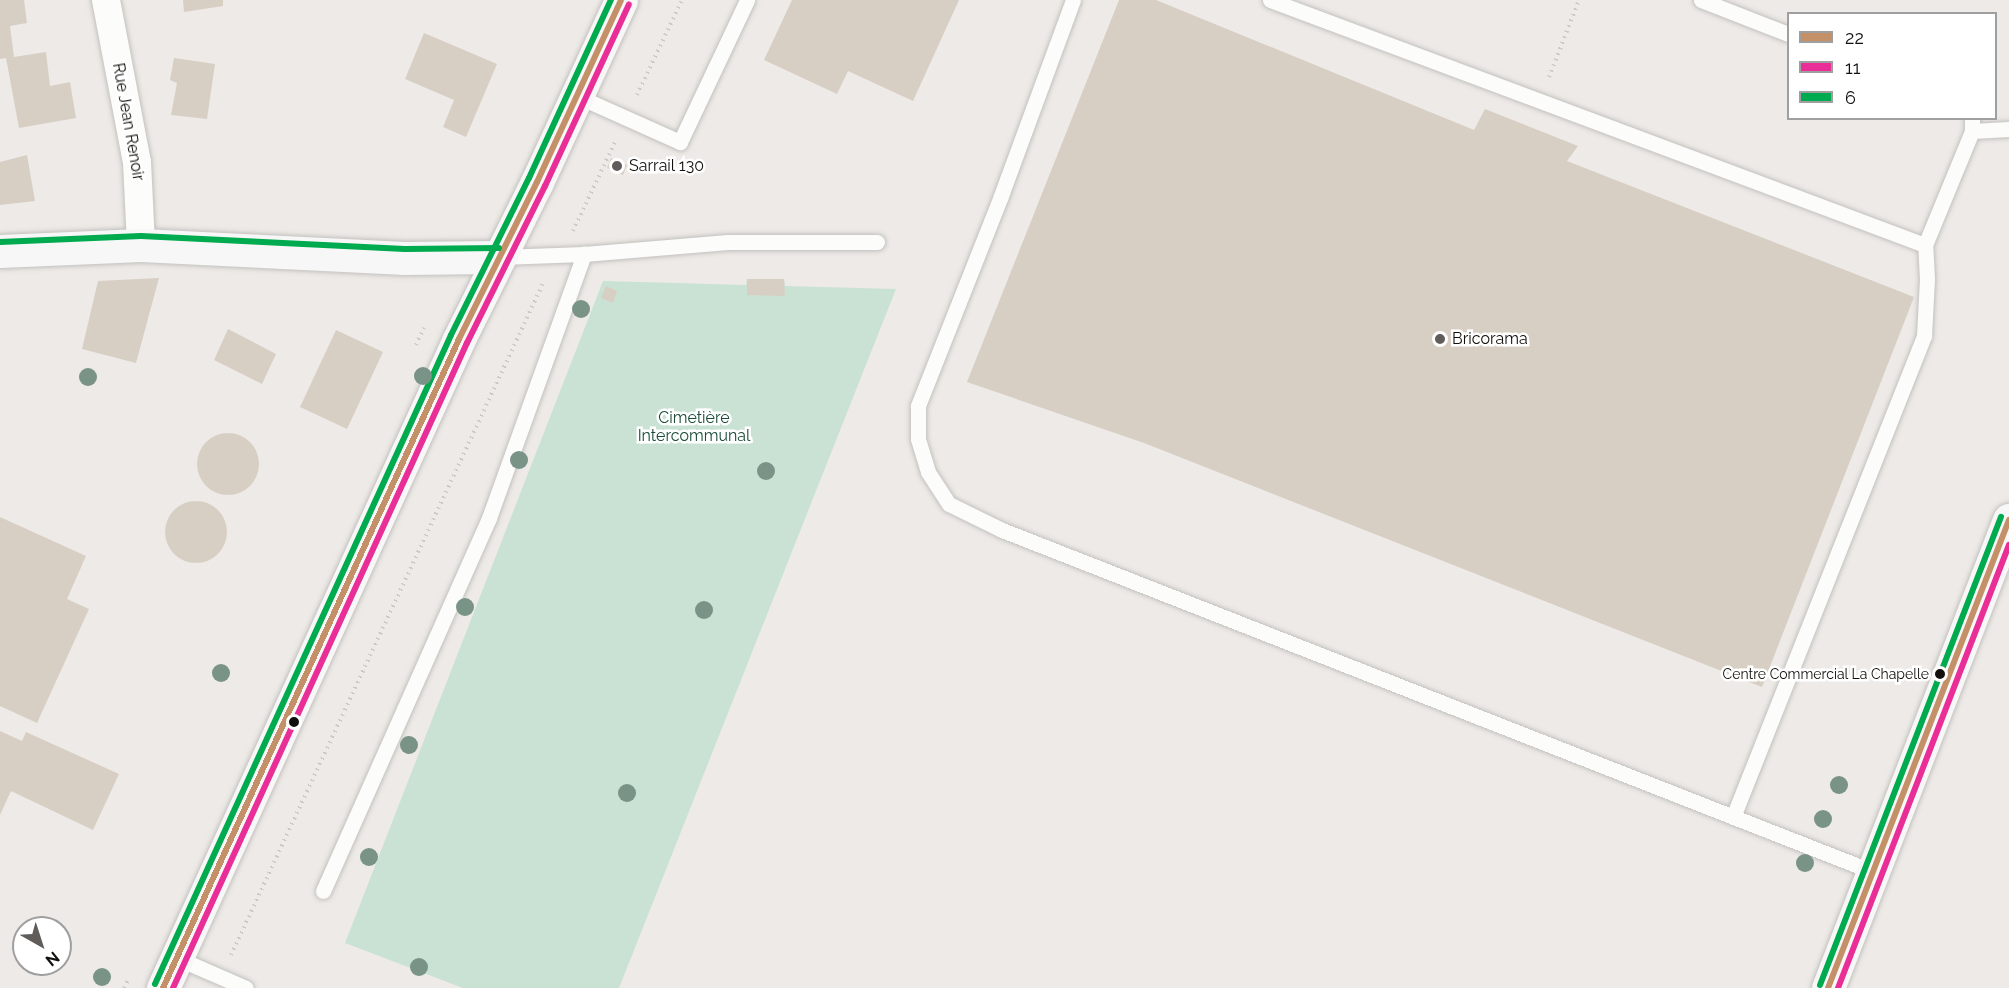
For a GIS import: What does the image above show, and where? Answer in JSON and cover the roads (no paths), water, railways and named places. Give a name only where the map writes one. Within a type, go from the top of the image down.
[{"type":"main road","points":[[163,988],[499,257],[621,0]]},
{"type":"main road","points":[[0,251],[141,245],[405,258],[499,257]]},
{"type":"main road","points":[[1828,988],[2009,520]]},
{"type":"street","name":"Rue Jean Renoir","points":[[106,0],[137,162],[141,245]]},
{"type":"lane","points":[[577,96],[680,142],[747,0]]},
{"type":"lane","points":[[1073,0],[918,406],[918,440],[928,471],[949,504],[1002,530],[1874,872]]},
{"type":"lane","points":[[1270,0],[1924,245]]},
{"type":"lane","points":[[1701,0],[1787,34]]},
{"type":"lane","points":[[1734,817],[1924,336],[1927,279],[1924,245],[1972,125],[2009,129]]},
{"type":"lane","points":[[499,257],[584,254],[728,242],[877,242]]},
{"type":"lane","points":[[323,891],[489,518],[584,254]]},
{"type":"lane","points":[[177,958],[246,988]]},
{"type":"place","name":"Sarrail 130","points":[[617,166]]},
{"type":"place","name":"Bricorama","points":[[1440,339]]},
{"type":"place","name":"Centre Commercial La Chapelle","points":[[1940,674]]},
{"type":"park label","name":"Cimetière Intercommunal","points":[[694,427]]}]
